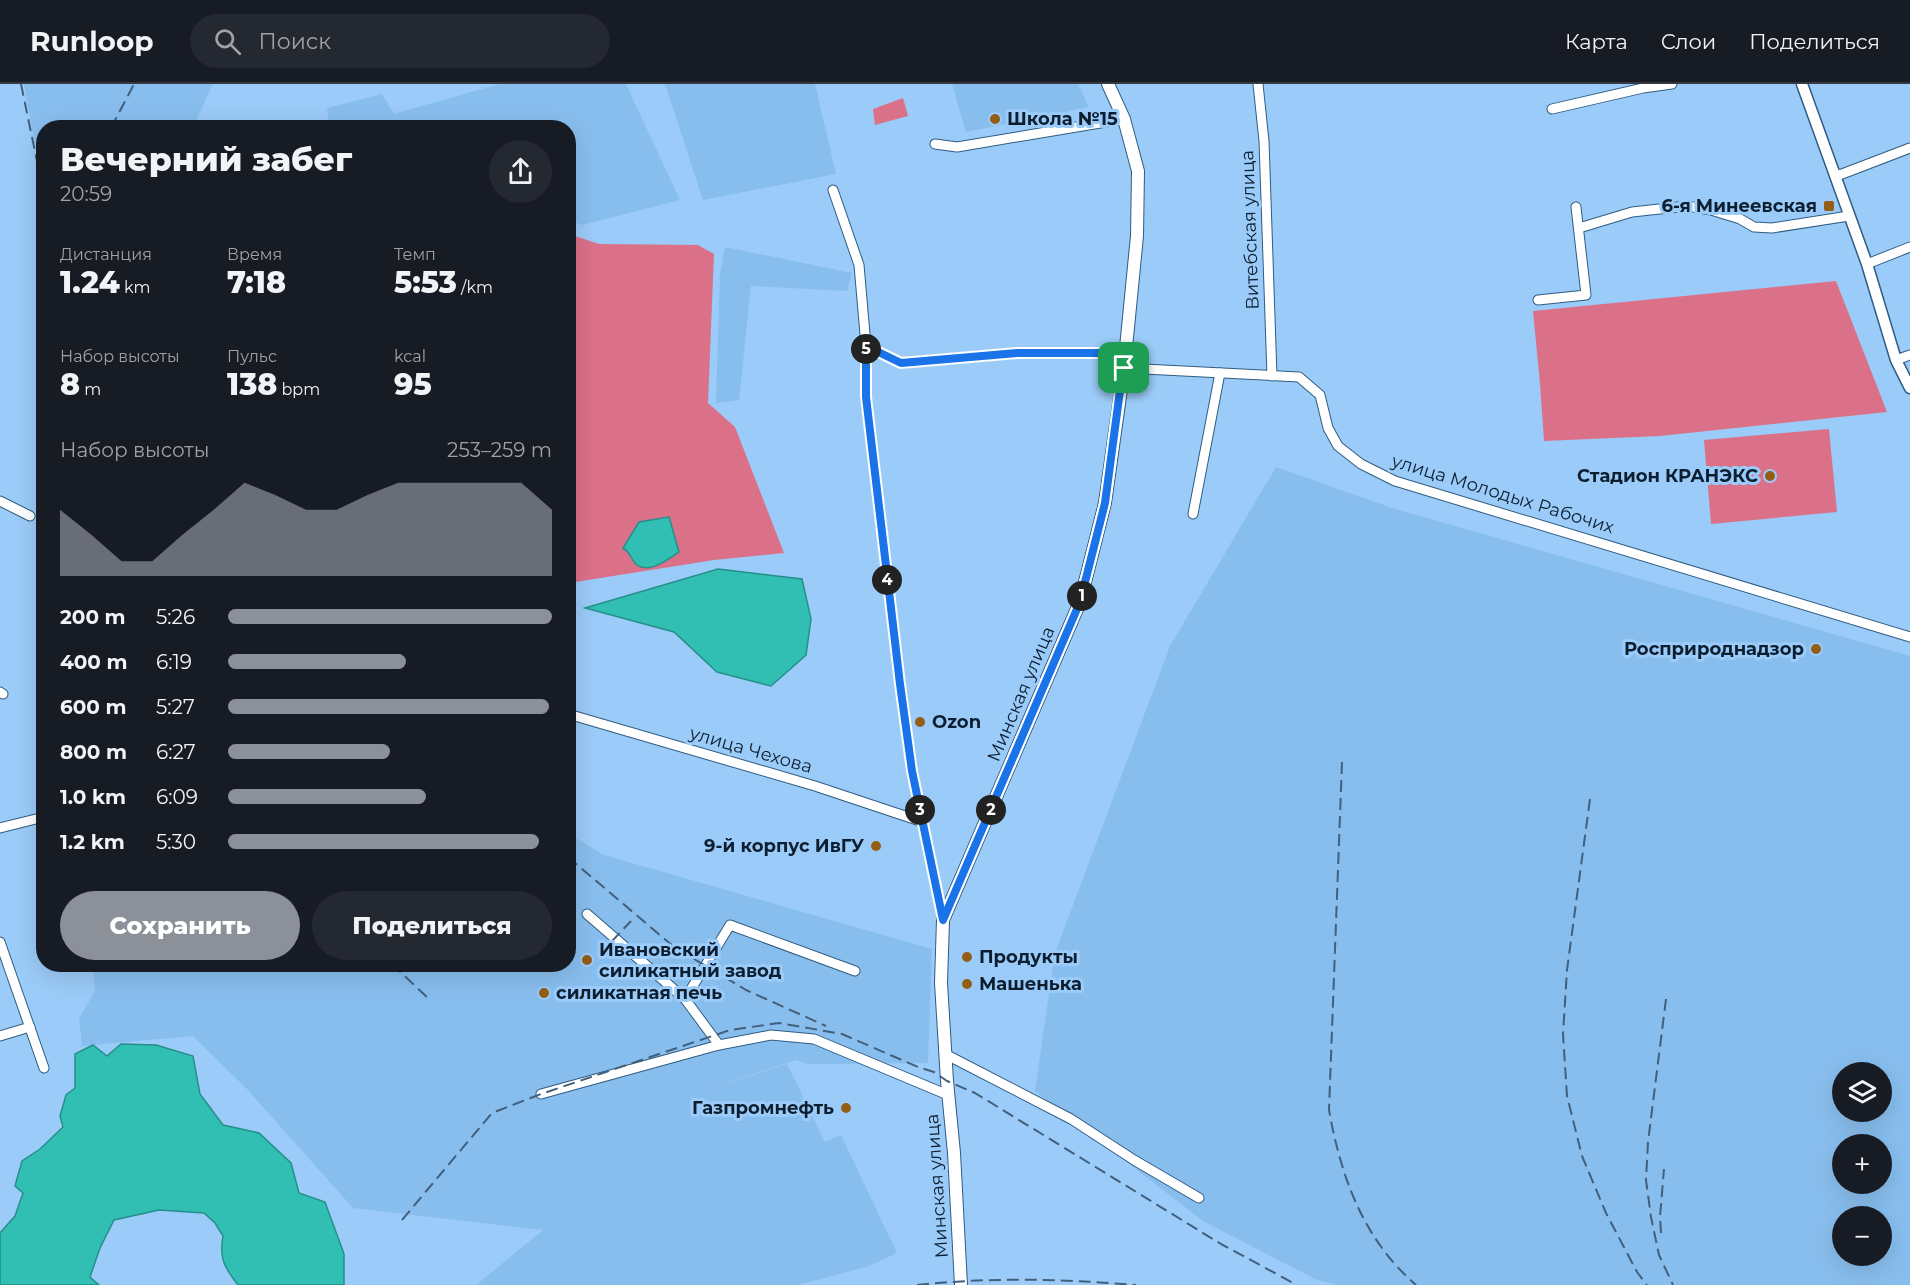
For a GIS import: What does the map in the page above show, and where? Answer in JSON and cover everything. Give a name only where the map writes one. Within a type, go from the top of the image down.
[{"type":"main road","name":"Минская улица","points":[[961,1283],[955,1164],[945,1054],[941,969],[943,920],[1080,602],[1105,503],[1124,368],[1137,236],[1138,171],[1124,119],[1108,84]]},
{"type":"street","name":"Витебская улица","points":[[1258,84],[1264,141],[1272,376]]},
{"type":"street","points":[[1552,109],[1643,88],[1672,84]]},
{"type":"street","points":[[1802,84],[1867,264],[1896,360],[1910,388]]},
{"type":"street","points":[[935,144],[957,147],[1124,119]]},
{"type":"street","points":[[1835,176],[1910,148]]},
{"type":"street","points":[[833,190],[859,265],[866,346],[866,397],[897,660],[912,771],[943,920]]},
{"type":"street","points":[[1578,228],[1632,212],[1687,206],[1711,210],[1740,219],[1754,227],[1772,228],[1849,216]]},
{"type":"street","points":[[1538,300],[1586,295],[1576,207]]},
{"type":"street","points":[[1867,264],[1910,247]]},
{"type":"street","points":[[866,346],[901,363],[1017,353],[1125,353]]},
{"type":"street","points":[[1896,360],[1910,355]]},
{"type":"street","name":"улица Молодых Рабочих","points":[[1124,368],[1299,377],[1320,395],[1328,428],[1338,446],[1361,464],[1395,481],[1910,637]]},
{"type":"street","points":[[1192,514],[1220,373]]},
{"type":"street","points":[[0,501],[30,516]]},
{"type":"street","name":"улица Чехова","points":[[576,716],[815,786],[923,822]]},
{"type":"street","points":[[0,828],[36,819]]},
{"type":"street","points":[[587,914],[685,999],[719,1044]]},
{"type":"street","points":[[685,999],[730,925],[855,971]]},
{"type":"street","points":[[0,942],[44,1068]]},
{"type":"street","points":[[0,1036],[30,1027]]},
{"type":"street","points":[[541,1094],[719,1044],[771,1035],[814,1039],[948,1095]]},
{"type":"street","points":[[945,1054],[1071,1119],[1134,1160],[1199,1198]]},
{"type":"shaded area","points":[[24,84],[213,84],[196,120],[36,120],[36,150]]},
{"type":"shaded area","points":[[499,84],[626,84],[680,200],[582,225],[576,223],[576,120],[328,120],[327,108],[382,94],[394,114]]},
{"type":"shaded area","points":[[665,84],[815,84],[836,174],[703,200]]},
{"type":"shaded area","name":"Школа №15","points":[[952,84],[1078,84],[1089,107],[966,132]]},
{"type":"shaded area","points":[[903,98],[908,116],[875,125],[873,109]]},
{"type":"shaded area","points":[[576,236],[599,244],[698,245],[714,254],[708,403],[735,427],[784,553],[714,560],[576,582]]},
{"type":"shaded area","points":[[725,247],[852,273],[847,291],[751,286],[739,400],[716,403],[720,275]]},
{"type":"shaded area","points":[[1836,281],[1887,412],[1660,436],[1544,441],[1533,311]]},
{"type":"shaded area","name":"Стадион КРАНЭКС","points":[[1829,429],[1837,512],[1711,524],[1704,440]]},
{"type":"shaded area","points":[[1276,467],[1392,508],[1910,656],[1910,1285],[1337,1285],[1317,1280],[1203,1221],[1035,1091],[1055,953],[1170,646]]},
{"type":"shaded area","points":[[669,517],[679,552],[658,565],[640,567],[623,548],[639,522]]},
{"type":"shaded area","points":[[718,569],[802,579],[811,619],[806,655],[771,686],[717,672],[674,632],[585,608]]},
{"type":"shaded area","name":"Ивановский силикатный завод","points":[[576,838],[604,855],[932,949],[928,1063],[808,1064],[796,1060],[705,1090],[787,1064],[825,1142],[841,1135],[897,1253],[866,1267],[798,1285],[476,1285],[543,1230],[353,1208],[246,1088],[193,1036],[82,1046],[79,1018],[95,991],[94,972],[576,972]]},
{"type":"shaded area","points":[[121,1044],[156,1045],[193,1056],[200,1094],[223,1125],[259,1133],[291,1163],[299,1193],[325,1202],[344,1254],[344,1285],[238,1285],[224,1262],[223,1236],[215,1223],[204,1213],[159,1210],[114,1220],[100,1248],[90,1277],[99,1285],[0,1285],[0,1233],[15,1216],[23,1193],[15,1186],[22,1161],[40,1149],[63,1127],[60,1116],[66,1095],[75,1088],[75,1054],[93,1045],[107,1056]]},
{"type":"railway","points":[[21,84],[36,156]]},
{"type":"railway","points":[[115,120],[134,84]]},
{"type":"railway","points":[[1342,762],[1329,1110],[1340,1159],[1357,1205],[1382,1248],[1416,1285]]},
{"type":"railway","points":[[1590,799],[1567,970],[1563,1034],[1567,1096],[1582,1156],[1606,1213],[1637,1272],[1647,1285]]},
{"type":"railway","points":[[576,864],[674,947],[746,990],[826,1026]]},
{"type":"railway","points":[[599,955],[631,921]]},
{"type":"railway","points":[[400,972],[430,1000]]},
{"type":"railway","points":[[1666,999],[1648,1142],[1646,1180],[1659,1255],[1673,1285]]},
{"type":"railway","points":[[402,1220],[492,1113],[541,1094],[730,1030],[779,1023],[842,1034],[934,1072],[947,1081],[975,1093],[1221,1244],[1297,1285]]},
{"type":"railway","points":[[1661,1233],[1664,1169]]},
{"type":"railway","points":[[917,1285],[1026,1280],[1136,1285]]},
{"type":"place","name":"Школа №15","points":[[995,119]]},
{"type":"place","name":"6-я Минеевская","points":[[1829,206]]},
{"type":"place","name":"Стадион КРАНЭКС","points":[[1770,476]]},
{"type":"place","name":"Росприроднадзор","points":[[1816,649]]},
{"type":"place","name":"Ozon","points":[[920,722]]},
{"type":"place","name":"9-й корпус ИвГУ","points":[[876,846]]},
{"type":"place","name":"Продукты","points":[[967,957]]},
{"type":"place","name":"Ивановский силикатный завод","points":[[587,960]]},
{"type":"place","name":"Машенька","points":[[967,984]]},
{"type":"place","name":"силикатная печь","points":[[544,993]]},
{"type":"place","name":"Газпромнефть","points":[[846,1108]]},
{"type":"route","points":[[866,346],[901,363],[1017,353],[1125,353],[1124,368],[1105,503],[1080,602],[943,920],[912,771],[900,684],[866,397],[866,346]]}]
